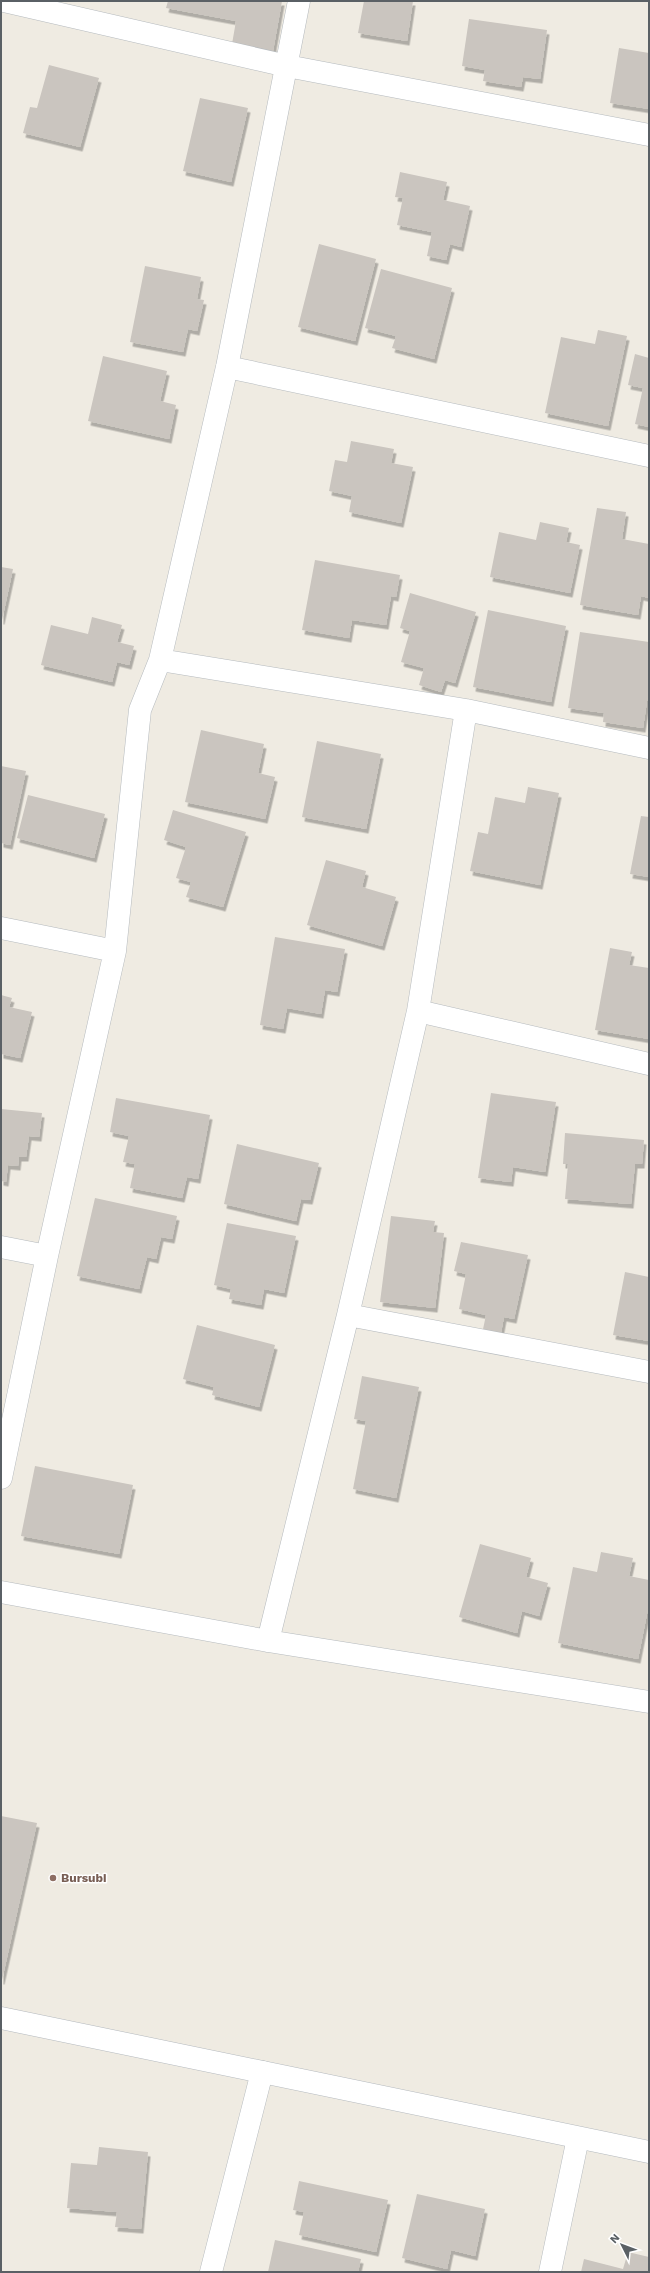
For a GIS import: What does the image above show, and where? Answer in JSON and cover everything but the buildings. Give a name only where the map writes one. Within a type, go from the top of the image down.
[{"type":"street","points":[[4,1],[286,66],[649,135]]},
{"type":"street","points":[[1,1478],[47,1256],[115,951],[140,710],[160,660],[227,367],[299,1]]},
{"type":"street","points":[[227,367],[649,456]]},
{"type":"street","points":[[160,660],[466,710],[649,748]]},
{"type":"street","points":[[268,1642],[348,1315],[418,1011],[466,710]]},
{"type":"street","points":[[1,928],[115,951]]},
{"type":"street","points":[[418,1011],[649,1064]]},
{"type":"street","points":[[1,1247],[47,1256]]},
{"type":"street","points":[[348,1315],[649,1372]]},
{"type":"street","points":[[1,1592],[268,1642],[649,1702]]},
{"type":"street","points":[[1,2018],[649,2152]]},
{"type":"street","points":[[212,2272],[262,2072]]},
{"type":"street","points":[[550,2272],[578,2138]]},
{"type":"place","name":"Bursubi","points":[[53,1878]]}]
